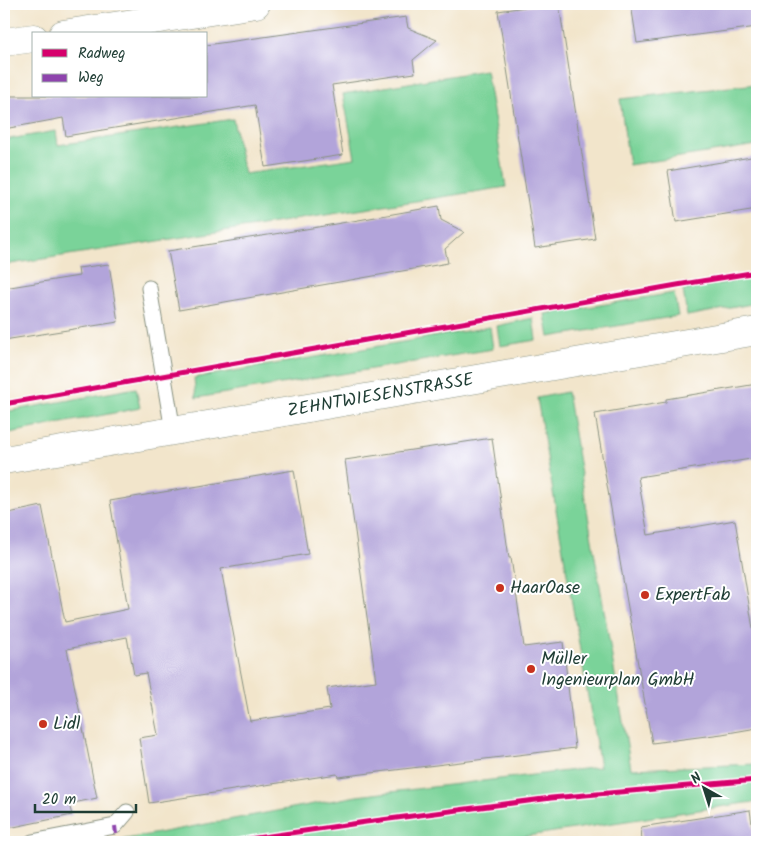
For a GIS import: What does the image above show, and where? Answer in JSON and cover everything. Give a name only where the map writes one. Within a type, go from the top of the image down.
[{"type":"street","points":[[76,32],[256,4]]},
{"type":"street","points":[[4,42],[32,38]]},
{"type":"street","name":"ZEHNTWIESENSTRASSE","points":[[4,460],[757,330]]},
{"type":"lane","points":[[149,288],[173,431]]},
{"type":"lane","points":[[32,842],[115,826],[127,812]]},
{"type":"green space","points":[[486,70],[506,187],[4,265],[4,140],[56,131],[58,145],[233,119],[244,174],[355,158],[343,94]]},
{"type":"green space","points":[[757,84],[757,145],[629,165],[620,99]]},
{"type":"green space","points":[[757,277],[757,303],[687,316],[683,290]]},
{"type":"green space","points":[[674,293],[678,316],[549,337],[545,314]]},
{"type":"green space","points":[[533,318],[536,340],[500,346],[497,326]]},
{"type":"green space","points":[[490,327],[493,349],[196,398],[194,378]]},
{"type":"green space","points":[[136,388],[140,408],[4,434],[4,412]]},
{"type":"green space","points":[[567,392],[631,769],[757,764],[757,802],[488,842],[110,842],[357,796],[600,767],[537,398]]},
{"type":"building","points":[[559,4],[595,239],[535,248],[498,11]]},
{"type":"building","points":[[631,4],[757,4],[757,27],[637,43]]},
{"type":"building","points":[[406,17],[408,28],[437,40],[413,60],[415,73],[332,85],[343,155],[265,167],[255,105],[66,136],[63,118],[4,129],[4,96],[32,96],[32,98],[208,98],[208,45]]},
{"type":"building","points":[[757,156],[757,209],[676,222],[668,171]]},
{"type":"building","points":[[439,206],[441,220],[464,232],[445,249],[448,263],[179,310],[168,251]]},
{"type":"building","points":[[109,264],[118,322],[4,340],[4,288],[79,276],[78,268]]},
{"type":"building","points":[[757,384],[757,458],[638,477],[648,535],[735,520],[757,653],[757,728],[652,743],[595,414],[666,402],[666,399]]},
{"type":"building","points":[[492,438],[524,647],[563,642],[575,748],[338,777],[337,774],[149,803],[139,738],[158,735],[146,673],[134,675],[127,637],[67,649],[97,798],[69,804],[72,815],[4,829],[4,514],[42,506],[65,622],[128,609],[110,501],[294,470],[308,554],[221,569],[250,721],[330,709],[327,688],[376,681],[345,460]]},
{"type":"building","points":[[750,810],[754,837],[724,842],[642,842],[641,827]]},
{"type":"marked path","points":[[115,826],[117,842]]},
{"type":"cycle path","points":[[4,404],[757,272]]},
{"type":"cycle path","points":[[233,842],[366,822],[551,798],[757,780]]},
{"type":"place","name":"HaarOase","points":[[500,588]]},
{"type":"place","name":"ExpertFab","points":[[645,595]]},
{"type":"place","name":"Müller Ingenieurplan GmbH","points":[[531,669]]},
{"type":"place","name":"Lidl","points":[[43,724]]}]
